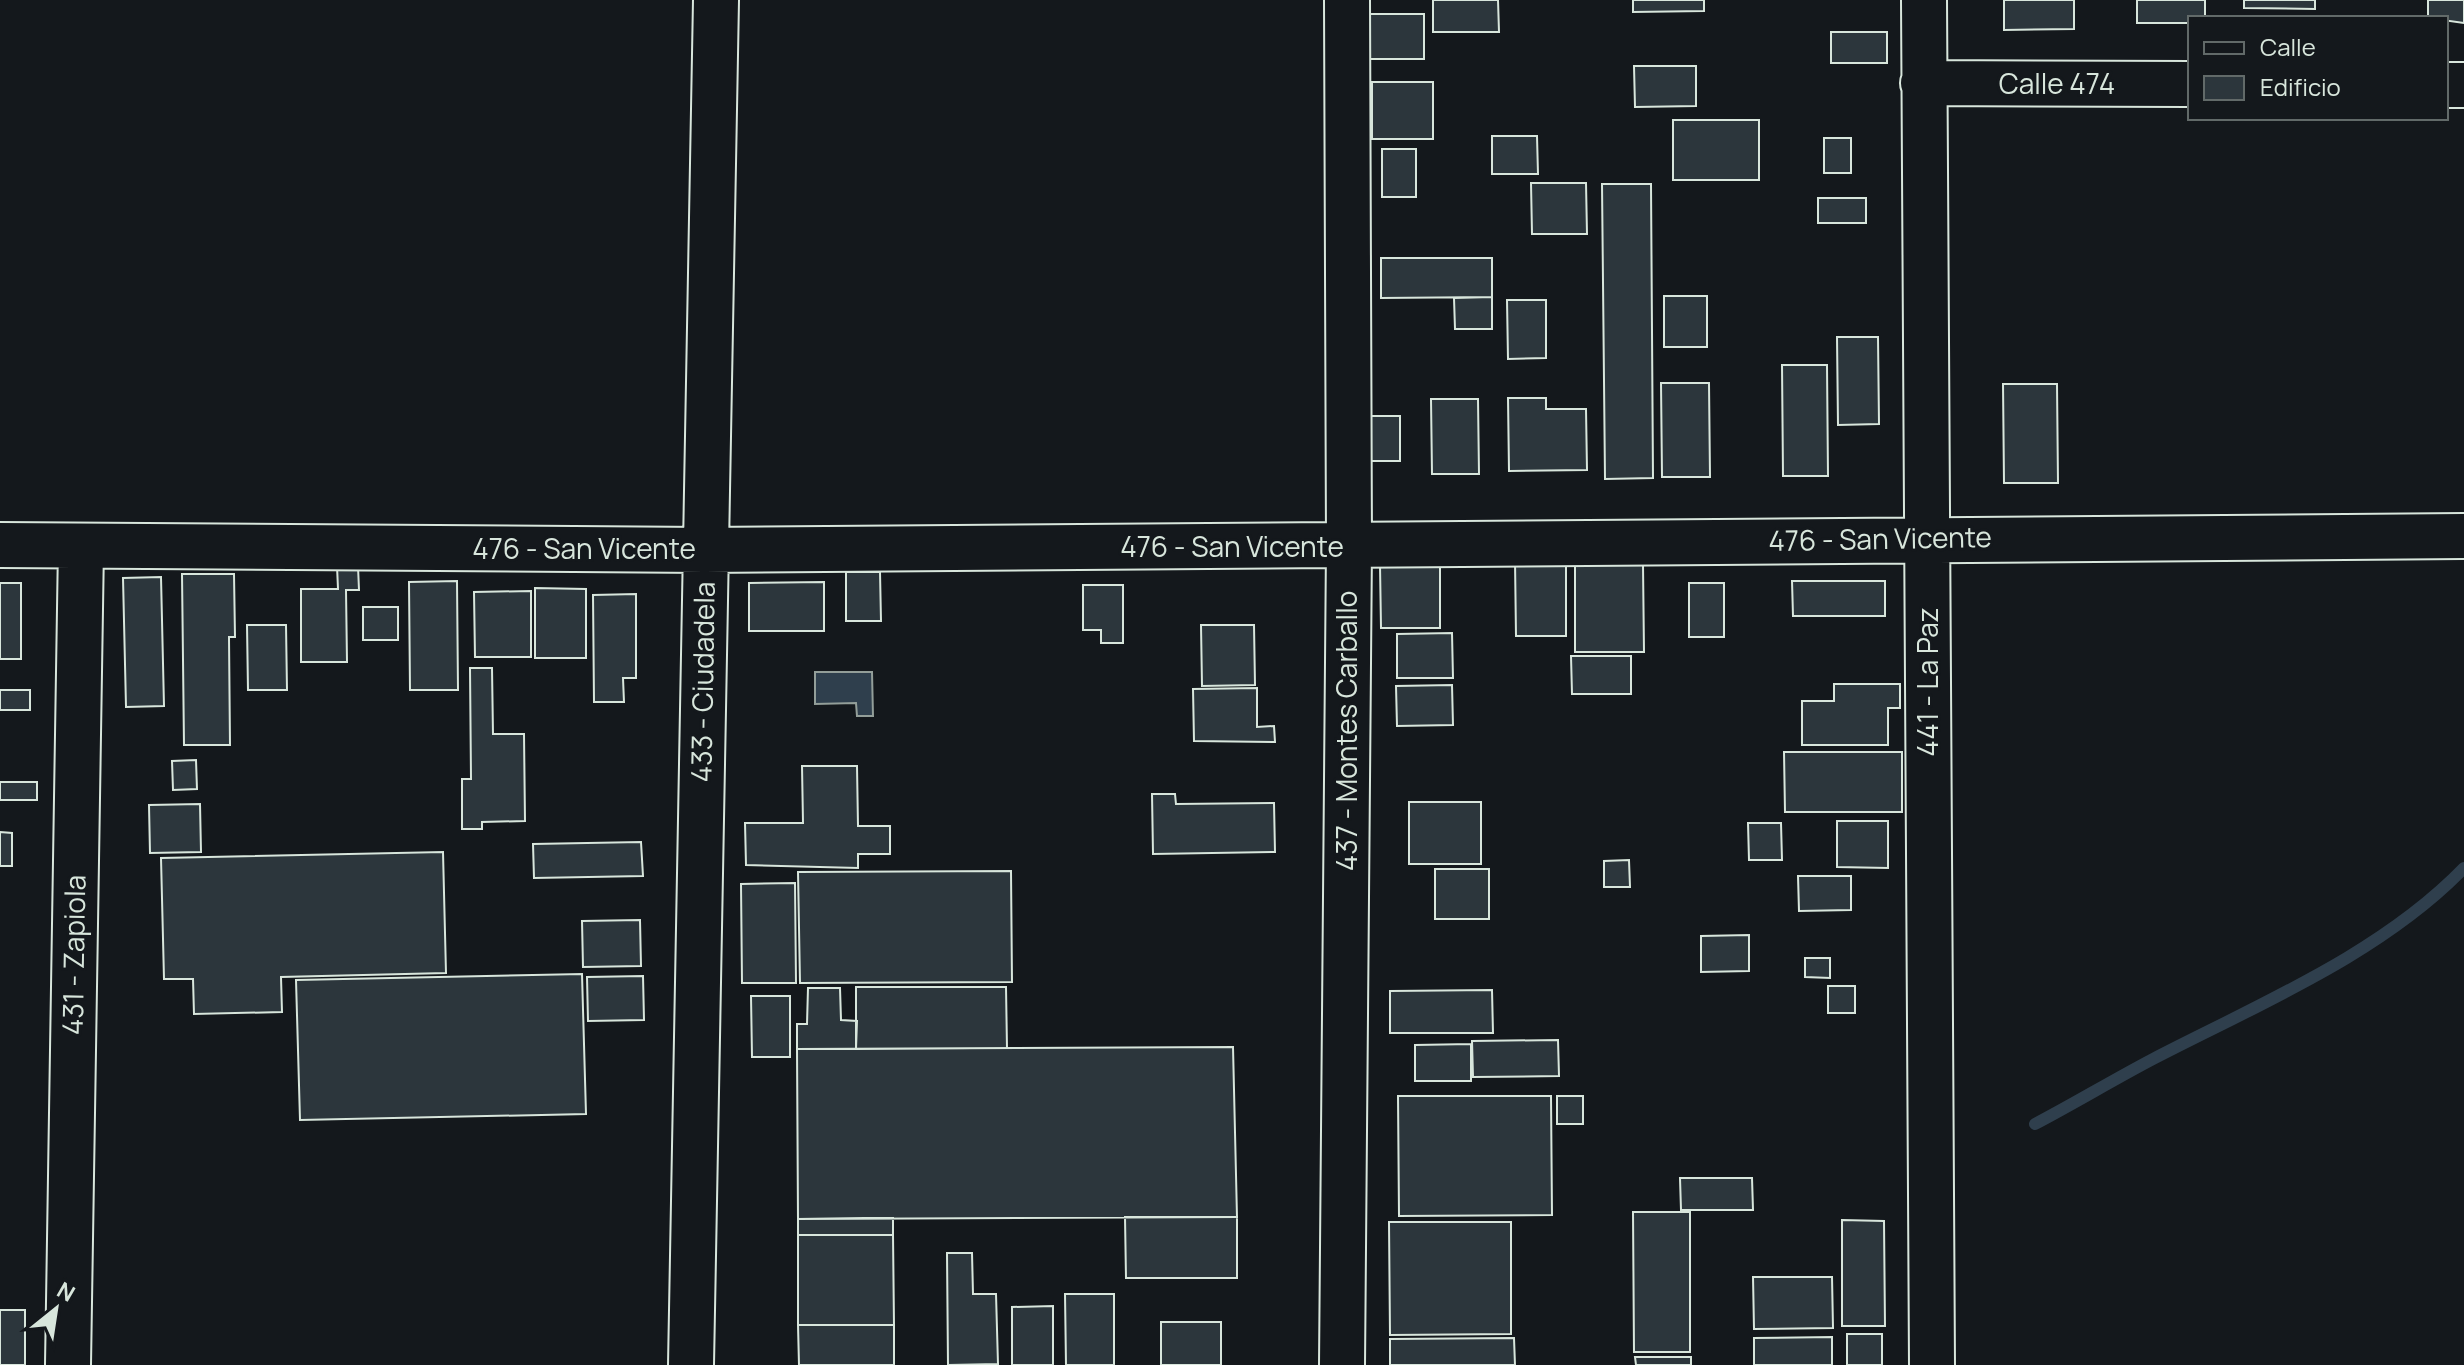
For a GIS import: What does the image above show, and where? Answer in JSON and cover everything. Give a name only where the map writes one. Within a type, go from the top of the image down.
[{"type":"street","name":"433 - Ciudadela","points":[[691,1365],[716,0]]},
{"type":"street","name":"437 - Montes Carballo","points":[[1342,1365],[1349,546],[1347,0]]},
{"type":"street","name":"441 - La Paz","points":[[1924,0],[1932,1365]]},
{"type":"street","name":"Calle 474","points":[[1923,83],[2188,84]]},
{"type":"street","name":"476 - San Vicente","points":[[0,545],[705,550],[2464,536]]},
{"type":"street","name":"431 - Zapiola","points":[[68,1365],[81,546]]},
{"type":"water","points":[[815,672],[872,672],[873,716],[857,716],[856,703],[815,704]]},
{"type":"building","points":[[1433,0],[1498,0],[1499,32],[1433,32]]},
{"type":"building","points":[[1633,0],[1704,0],[1704,11],[1633,12]]},
{"type":"building","points":[[2004,0],[2074,0],[2074,29],[2004,30]]},
{"type":"building","points":[[2137,0],[2205,0],[2205,16],[2188,16],[2188,23],[2137,23]]},
{"type":"building","points":[[2244,0],[2315,0],[2315,9],[2244,8]]},
{"type":"building","points":[[2428,0],[2464,0],[2464,23],[2448,21],[2448,16],[2428,16]]},
{"type":"building","points":[[1366,14],[1424,14],[1424,59],[1367,59]]},
{"type":"building","points":[[1831,32],[1887,32],[1887,63],[1831,63]]},
{"type":"building","points":[[1634,66],[1696,66],[1696,106],[1635,107]]},
{"type":"building","points":[[1372,82],[1433,82],[1433,139],[1372,139]]},
{"type":"building","points":[[1673,120],[1759,120],[1759,180],[1673,180]]},
{"type":"building","points":[[1492,136],[1537,136],[1538,174],[1492,174]]},
{"type":"building","points":[[1824,138],[1851,138],[1851,173],[1824,173]]},
{"type":"building","points":[[1382,149],[1416,149],[1416,197],[1382,197]]},
{"type":"building","points":[[1531,183],[1586,183],[1587,234],[1532,234]]},
{"type":"building","points":[[1602,184],[1651,184],[1653,478],[1605,479]]},
{"type":"building","points":[[1818,198],[1866,198],[1866,223],[1818,223]]},
{"type":"building","points":[[1381,258],[1492,258],[1492,297],[1381,298]]},
{"type":"building","points":[[1664,296],[1707,296],[1707,347],[1664,347]]},
{"type":"building","points":[[1492,297],[1492,329],[1455,329],[1454,298]]},
{"type":"building","points":[[1507,300],[1546,300],[1546,358],[1508,359]]},
{"type":"building","points":[[1837,337],[1878,337],[1879,424],[1838,425]]},
{"type":"building","points":[[1782,365],[1827,365],[1828,476],[1783,476]]},
{"type":"building","points":[[1661,383],[1709,383],[1710,477],[1662,477]]},
{"type":"building","points":[[2003,384],[2057,384],[2058,483],[2004,483]]},
{"type":"building","points":[[1508,398],[1546,398],[1546,409],[1586,409],[1587,470],[1509,471]]},
{"type":"building","points":[[1431,399],[1478,399],[1479,474],[1432,474]]},
{"type":"building","points":[[1362,416],[1400,416],[1400,461],[1362,461]]},
{"type":"building","points":[[1515,560],[1566,560],[1566,636],[1516,636]]},
{"type":"building","points":[[1380,565],[1440,565],[1440,628],[1381,628]]},
{"type":"building","points":[[1575,565],[1643,565],[1644,652],[1575,652]]},
{"type":"building","points":[[337,566],[358,566],[359,590],[346,590],[347,662],[301,662],[301,589],[338,589]]},
{"type":"building","points":[[846,572],[880,572],[881,621],[846,621]]},
{"type":"building","points":[[182,574],[234,574],[235,637],[229,637],[230,745],[184,745]]},
{"type":"building","points":[[161,577],[164,706],[126,707],[123,578]]},
{"type":"building","points":[[457,581],[458,690],[410,690],[409,582]]},
{"type":"building","points":[[1792,581],[1885,581],[1885,616],[1793,616]]},
{"type":"building","points":[[824,582],[824,631],[749,631],[749,583]]},
{"type":"building","points":[[0,583],[21,583],[21,659],[0,659]]},
{"type":"building","points":[[1689,583],[1724,583],[1724,637],[1689,637]]},
{"type":"building","points":[[1083,585],[1123,585],[1123,643],[1101,643],[1101,630],[1083,630]]},
{"type":"building","points":[[535,588],[586,589],[586,658],[535,658]]},
{"type":"building","points":[[531,591],[531,657],[475,657],[474,592]]},
{"type":"building","points":[[636,594],[636,678],[623,678],[624,702],[594,702],[593,595]]},
{"type":"building","points":[[363,607],[398,607],[398,640],[363,640]]},
{"type":"building","points":[[247,625],[286,625],[287,690],[248,690]]},
{"type":"building","points":[[1201,625],[1254,625],[1255,685],[1202,686]]},
{"type":"building","points":[[1452,633],[1453,678],[1397,678],[1397,634]]},
{"type":"building","points":[[1571,656],[1631,656],[1631,694],[1572,694]]},
{"type":"building","points":[[470,668],[492,668],[493,734],[524,734],[525,821],[482,822],[482,829],[462,829],[462,779],[471,779]]},
{"type":"building","points":[[1834,684],[1900,684],[1900,708],[1888,708],[1888,745],[1802,745],[1802,701],[1834,701]]},
{"type":"building","points":[[1452,685],[1453,725],[1397,726],[1396,686]]},
{"type":"building","points":[[1257,688],[1257,727],[1274,726],[1275,742],[1194,741],[1193,689]]},
{"type":"building","points":[[0,690],[30,690],[30,710],[0,710]]},
{"type":"building","points":[[1784,752],[1902,752],[1902,812],[1785,812]]},
{"type":"building","points":[[196,760],[197,789],[173,790],[172,761]]},
{"type":"building","points":[[802,766],[857,766],[858,826],[890,826],[890,854],[858,854],[858,868],[746,865],[745,823],[803,823]]},
{"type":"building","points":[[0,782],[37,782],[37,800],[0,800]]},
{"type":"building","points":[[1152,794],[1175,794],[1176,804],[1274,803],[1275,852],[1153,854]]},
{"type":"building","points":[[1409,802],[1481,802],[1481,864],[1409,864]]},
{"type":"building","points":[[200,804],[201,852],[150,853],[149,805]]},
{"type":"building","points":[[1837,821],[1888,821],[1888,868],[1837,867]]},
{"type":"building","points":[[1748,823],[1781,823],[1782,860],[1749,860]]},
{"type":"building","points":[[0,832],[12,833],[12,866],[0,866]]},
{"type":"building","points":[[641,842],[643,876],[534,878],[533,844]]},
{"type":"building","points":[[443,852],[446,973],[281,977],[282,1012],[194,1014],[193,979],[164,979],[161,858]]},
{"type":"building","points":[[1629,860],[1630,887],[1604,887],[1604,861]]},
{"type":"building","points":[[1435,869],[1489,869],[1489,919],[1435,919]]},
{"type":"building","points":[[1011,871],[1012,982],[800,983],[798,872]]},
{"type":"building","points":[[1798,876],[1851,876],[1851,910],[1799,911]]},
{"type":"building","points":[[795,883],[796,983],[742,983],[741,884]]},
{"type":"building","points":[[640,920],[641,966],[583,967],[582,921]]},
{"type":"building","points":[[1749,935],[1749,971],[1701,972],[1701,936]]},
{"type":"building","points":[[1805,958],[1830,958],[1830,978],[1805,977]]},
{"type":"building","points":[[582,974],[586,1114],[300,1120],[296,980]]},
{"type":"building","points":[[643,976],[644,1020],[588,1021],[587,977]]},
{"type":"building","points":[[1828,986],[1855,986],[1855,1013],[1828,1013]]},
{"type":"building","points":[[856,987],[1006,987],[1007,1048],[856,1049]]},
{"type":"building","points":[[808,988],[840,988],[841,1020],[857,1021],[856,1049],[797,1049],[797,1024],[807,1024]]},
{"type":"building","points":[[1492,990],[1493,1033],[1390,1033],[1390,991]]},
{"type":"building","points":[[751,996],[790,996],[790,1057],[752,1057]]},
{"type":"building","points":[[1558,1040],[1559,1076],[1473,1077],[1472,1041]]},
{"type":"building","points":[[1471,1044],[1471,1081],[1415,1081],[1415,1045]]},
{"type":"building","points":[[1233,1047],[1237,1217],[798,1219],[797,1049]]},
{"type":"building","points":[[1398,1096],[1551,1096],[1552,1215],[1399,1216]]},
{"type":"building","points":[[1557,1096],[1583,1096],[1583,1124],[1557,1124]]},
{"type":"building","points":[[1680,1178],[1752,1178],[1753,1210],[1681,1210]]},
{"type":"building","points":[[1633,1212],[1690,1212],[1690,1352],[1634,1352]]},
{"type":"building","points":[[1125,1217],[1237,1217],[1237,1278],[1126,1278]]},
{"type":"building","points":[[893,1218],[893,1235],[798,1235],[798,1219]]},
{"type":"building","points":[[1842,1220],[1884,1221],[1885,1326],[1842,1326]]},
{"type":"building","points":[[1389,1222],[1511,1222],[1511,1334],[1390,1335]]},
{"type":"building","points":[[798,1235],[893,1235],[894,1325],[798,1325]]},
{"type":"building","points":[[947,1253],[972,1253],[973,1294],[996,1294],[998,1364],[948,1365]]},
{"type":"building","points":[[1753,1277],[1832,1277],[1833,1328],[1754,1329]]},
{"type":"building","points":[[1065,1294],[1114,1294],[1114,1365],[1066,1365]]},
{"type":"building","points":[[1053,1306],[1053,1365],[1012,1365],[1012,1307]]},
{"type":"building","points":[[0,1310],[25,1310],[25,1365],[0,1365]]},
{"type":"building","points":[[1161,1322],[1221,1322],[1221,1365],[1161,1365]]},
{"type":"building","points":[[798,1325],[894,1325],[894,1365],[799,1365]]},
{"type":"building","points":[[1847,1334],[1882,1334],[1882,1365],[1847,1365]]},
{"type":"building","points":[[1832,1337],[1832,1365],[1754,1365],[1754,1338]]},
{"type":"building","points":[[1514,1338],[1515,1365],[1390,1365],[1390,1339]]},
{"type":"building","points":[[1635,1357],[1691,1357],[1691,1365],[1636,1365]]},
{"type":"waterway","points":[[2035,1124],[2357,952],[2431,899],[2464,868]]}]
